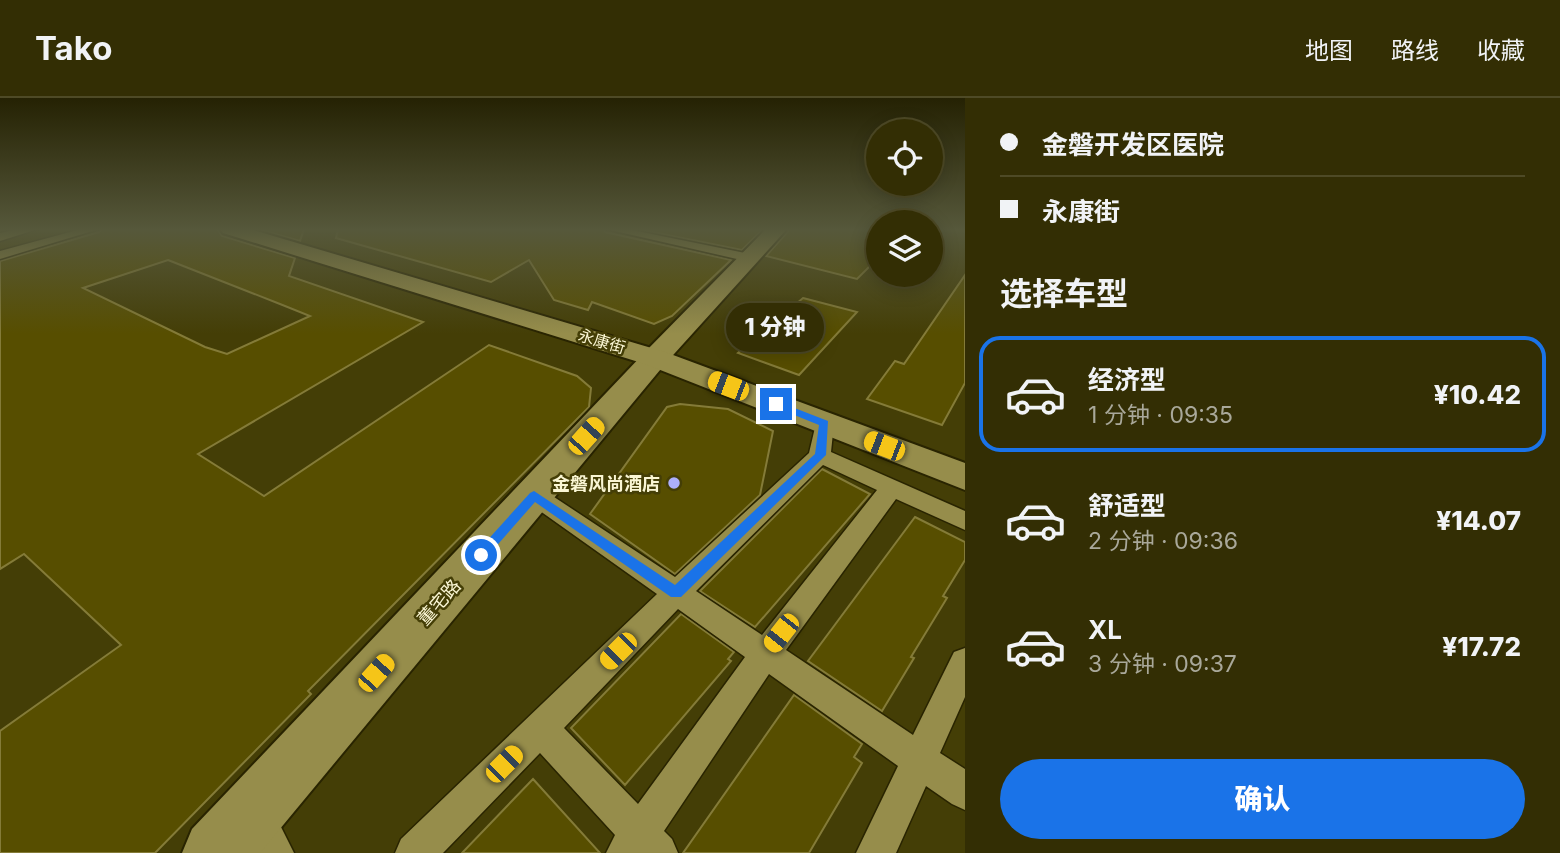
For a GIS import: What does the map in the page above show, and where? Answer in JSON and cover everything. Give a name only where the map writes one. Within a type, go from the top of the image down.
[{"type":"street","name":"永康街","points":[[346,264],[655,358],[965,478]]},
{"type":"street","name":"董宅路","points":[[216,853],[655,358],[744,264]]},
{"type":"lane","points":[[415,853],[676,593],[820,455],[824,423]]},
{"type":"lane","points":[[820,455],[965,521]]},
{"type":"lane","points":[[540,728],[641,846],[765,654],[892,488]]},
{"type":"lane","points":[[534,495],[965,791]]},
{"type":"lane","points":[[876,853],[965,662]]},
{"type":"lane","points":[[253,811],[274,853]]},
{"type":"building","points":[[0,264],[155,264],[83,288],[205,347],[227,354],[310,316],[179,264],[293,264],[289,276],[423,322],[198,454],[264,496],[489,345],[577,376],[591,388],[589,407],[308,691],[311,694],[155,853],[0,853],[0,731],[121,645],[24,554],[0,569]]},
{"type":"building","points":[[428,264],[522,264],[491,282]]},
{"type":"building","points":[[532,264],[727,264],[672,316],[654,324],[592,302],[588,310],[554,300]]},
{"type":"building","points":[[799,264],[866,264],[866,270],[857,279]]},
{"type":"building","points":[[965,275],[965,383],[942,425],[867,399],[895,361],[904,364]]},
{"type":"building","points":[[803,298],[857,312],[799,375],[738,353]]},
{"type":"building","name":"金磐风尚酒店","points":[[680,404],[728,409],[773,431],[760,495],[675,574],[590,514],[667,407]]},
{"type":"building","points":[[822,469],[870,494],[755,627],[700,591]]},
{"type":"building","points":[[915,517],[965,542],[965,560],[943,596],[947,598],[882,711],[808,661]]},
{"type":"building","points":[[681,614],[734,652],[728,659],[731,661],[625,785],[571,728]]},
{"type":"building","points":[[794,695],[862,744],[854,757],[862,763],[809,853],[683,853]]},
{"type":"building","points":[[533,779],[600,853],[462,853]]},
{"type":"place","name":"金磐风尚酒店","points":[[674,483]]},
{"type":"route","points":[[481,555],[534,495],[676,593],[820,455],[824,423],[776,404]]}]
